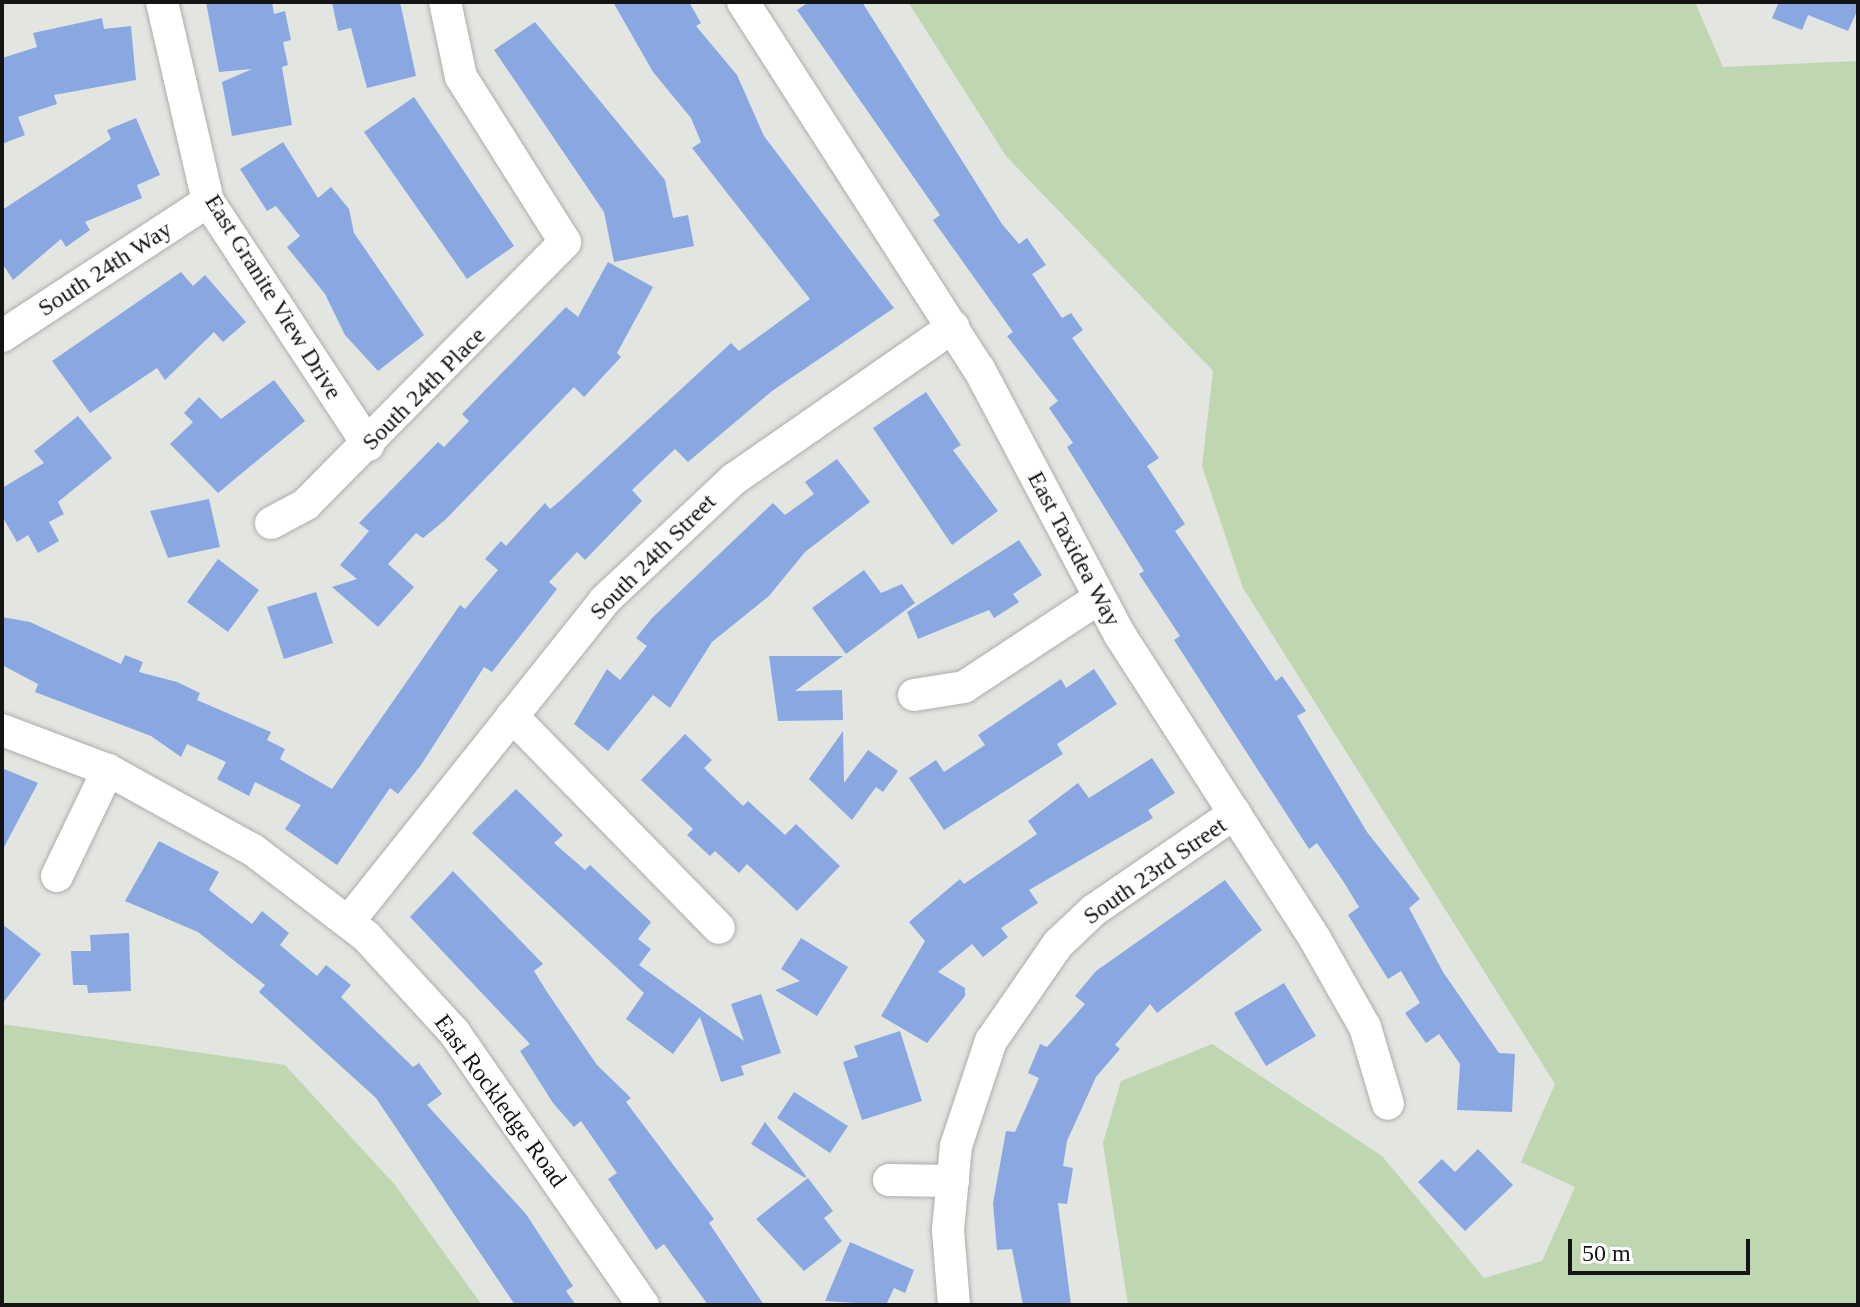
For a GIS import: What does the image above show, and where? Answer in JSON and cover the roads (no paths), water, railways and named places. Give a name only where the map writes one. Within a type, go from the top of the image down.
[{"type":"street","name":"East Granite View Drive","points":[[162,2],[208,201],[368,445]]},
{"type":"street","name":"South 24th Place","points":[[271,523],[306,504],[368,445],[565,242],[461,77],[445,2]]},
{"type":"street","name":"East Taxidea Way","points":[[743,2],[953,327],[1099,598],[1365,1027],[1388,1104]]},
{"type":"street","name":"South 24th Way","points":[[2,336],[208,201]]},
{"type":"street","name":"South 24th Street","points":[[349,921],[604,601],[734,479],[953,327]]},
{"type":"street","points":[[914,695],[964,687],[1099,598]]},
{"type":"street","points":[[512,716],[719,928]]},
{"type":"street","name":"East Rockledge Road","points":[[2,730],[108,770],[253,850],[349,921],[454,1032],[643,1305]]},
{"type":"street","points":[[57,876],[108,770]]},
{"type":"street","name":"South 23rd Street","points":[[953,1181],[971,1088],[991,1041],[1058,944],[1235,813]]},
{"type":"street","points":[[889,1180],[953,1181],[954,1305]]}]
